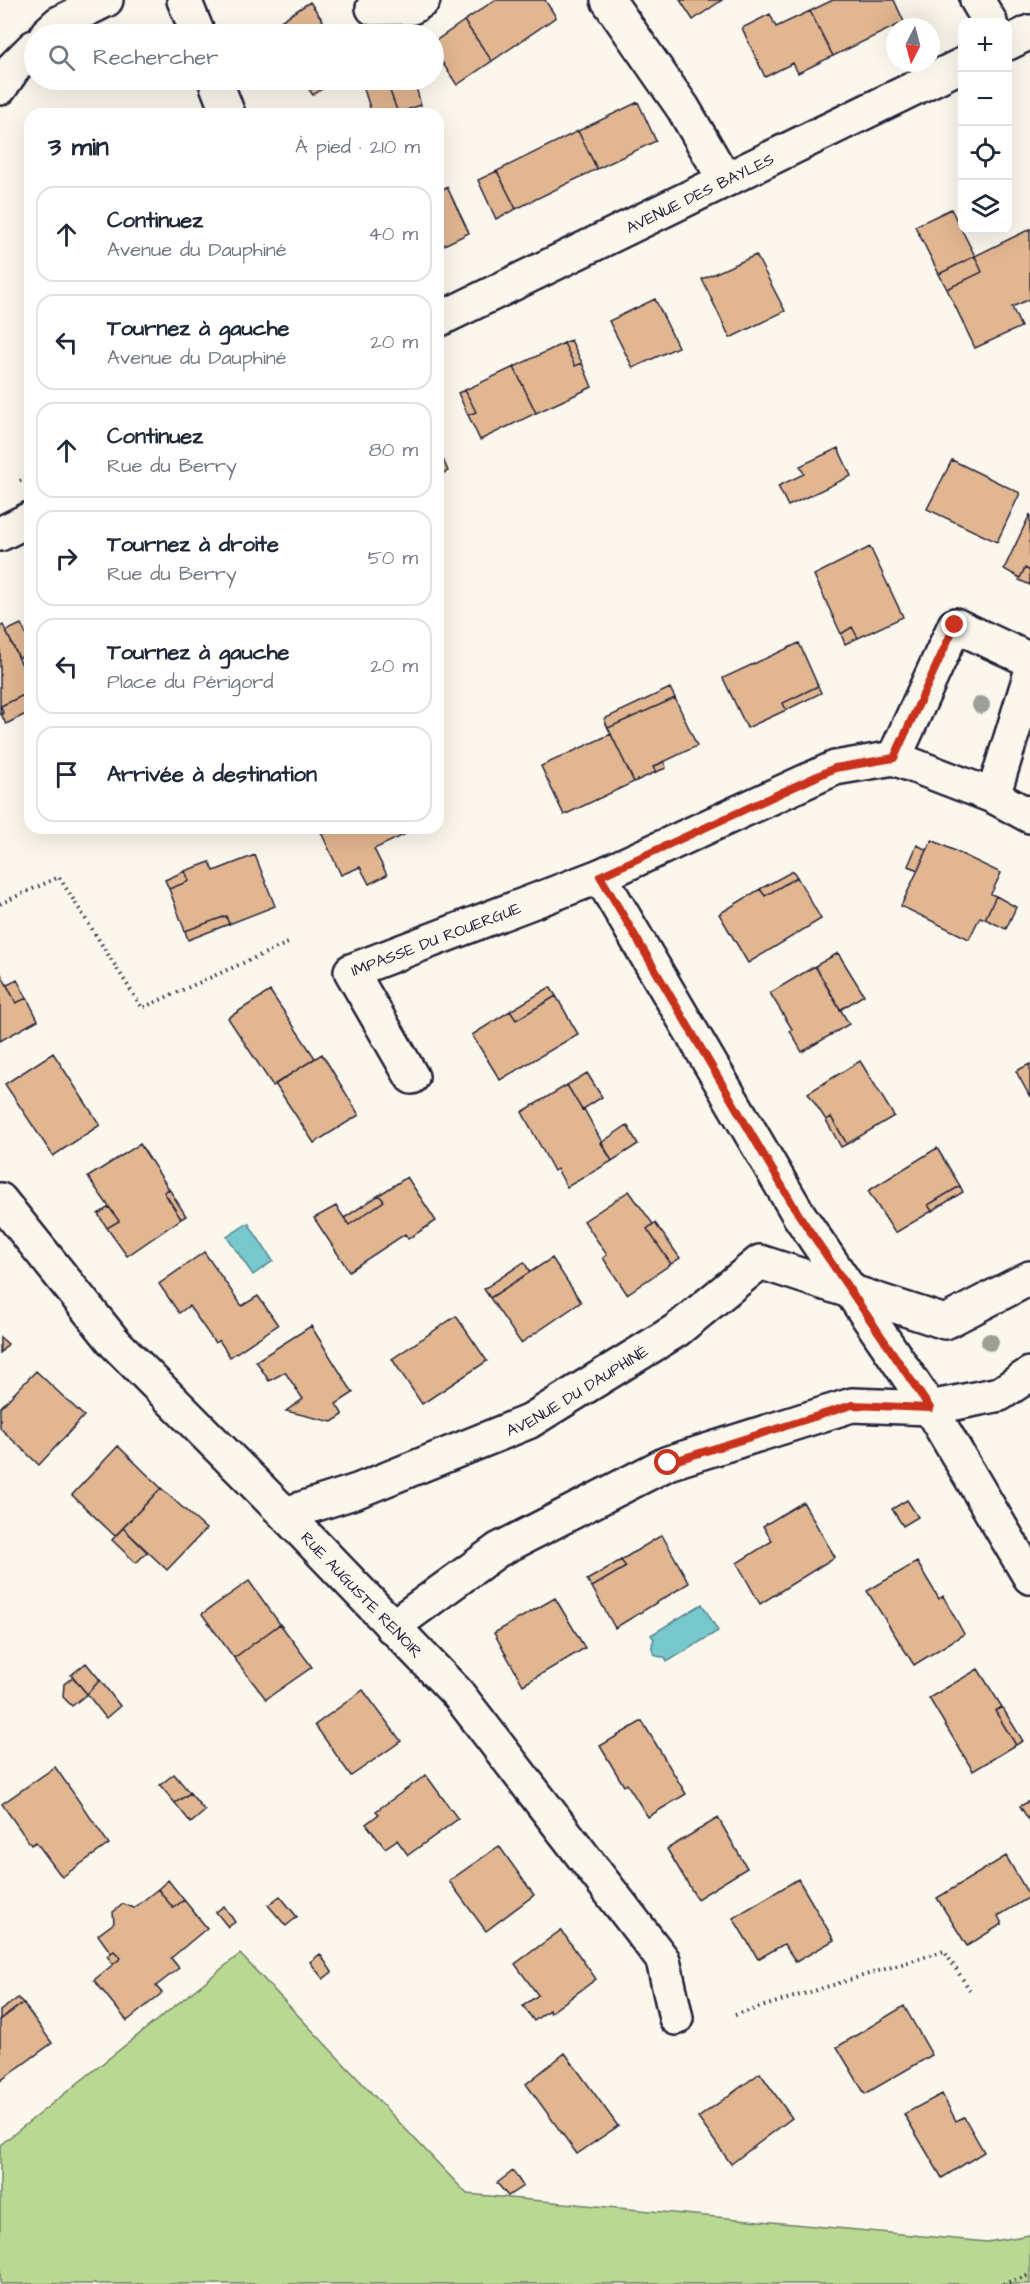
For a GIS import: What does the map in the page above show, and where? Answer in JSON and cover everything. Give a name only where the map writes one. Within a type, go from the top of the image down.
[{"type":"street","points":[[58,24],[106,0]]},
{"type":"street","points":[[184,0],[194,24]]},
{"type":"street","points":[[373,8],[412,7],[423,0]]},
{"type":"street","points":[[608,0],[683,108],[725,180]]},
{"type":"street","points":[[978,0],[988,18]]},
{"type":"street","points":[[1012,41],[1030,32]]},
{"type":"street","points":[[0,88],[24,57]]},
{"type":"street","name":"AVENUE DES BAYLES","points":[[444,317],[958,66]]},
{"type":"street","points":[[219,90],[226,108]]},
{"type":"street","points":[[0,534],[24,522]]},
{"type":"street","points":[[894,758],[955,625],[1030,660]]},
{"type":"street","points":[[993,796],[1030,676]]},
{"type":"street","points":[[1030,816],[993,796],[894,758],[835,768],[600,876],[799,1215],[930,1408],[1030,1578]]},
{"type":"street","name":"IMPASSE DU ROUERGUE","points":[[412,1077],[351,971],[600,876]]},
{"type":"street","name":"RUE AUGUSTE RENOIR","points":[[0,1200],[115,1343],[285,1514],[458,1694],[663,1960],[676,2018]]},
{"type":"street","name":"AVENUE DU DAUPHINÉ","points":[[285,1514],[357,1491],[528,1422],[676,1330],[760,1262],[945,1322],[1030,1278]]},
{"type":"street","points":[[392,1627],[498,1550],[668,1463],[852,1405],[930,1408],[1000,1394],[1030,1374]]},
{"type":"path","points":[[0,904],[59,877],[142,1008],[290,942]]},
{"type":"path","points":[[735,2015],[944,1951],[970,1990]]},
{"type":"path","points":[[1004,2284],[1030,2275]]},
{"type":"green space","points":[[240,1954],[467,2194],[987,2242],[1030,2235],[1030,2284],[0,2284],[0,2145]]},
{"type":"water","points":[[248,1223],[273,1261],[253,1275],[227,1237]]},
{"type":"water","points":[[702,1604],[718,1631],[667,1662],[665,1657],[655,1654],[652,1646],[654,1639],[651,1635]]},
{"type":"building","points":[[495,0],[545,0],[556,17],[492,61],[464,21]]},
{"type":"building","points":[[680,0],[722,0],[693,20]]},
{"type":"building","points":[[833,0],[894,0],[902,18],[886,18],[886,31],[833,56],[810,11]]},
{"type":"building","points":[[310,2],[325,24],[276,24]]},
{"type":"building","points":[[810,11],[833,56],[798,73],[793,63],[765,77],[742,28],[770,14],[776,27]]},
{"type":"building","points":[[464,21],[492,61],[457,85],[444,65],[444,35]]},
{"type":"building","points":[[309,90],[320,90],[313,95]]},
{"type":"building","points":[[364,90],[390,90],[396,108],[370,108]]},
{"type":"building","points":[[390,90],[417,90],[421,105],[412,108],[396,108]]},
{"type":"building","points":[[638,102],[656,141],[597,169],[578,131]]},
{"type":"building","points":[[578,131],[597,169],[516,209],[497,171]]},
{"type":"building","points":[[497,171],[516,209],[496,219],[478,180]]},
{"type":"building","points":[[447,187],[469,233],[444,245],[444,188]]},
{"type":"building","points":[[951,209],[958,223],[958,234],[964,234],[975,256],[939,274],[915,226]]},
{"type":"building","points":[[1030,229],[1030,299],[1012,307],[1021,327],[975,348],[947,289],[982,272],[975,256]]},
{"type":"building","points":[[756,255],[785,311],[730,338],[702,279]]},
{"type":"building","points":[[975,256],[982,272],[947,289],[939,274]]},
{"type":"building","points":[[655,299],[678,347],[633,368],[609,321]]},
{"type":"building","points":[[571,340],[582,363],[575,366],[564,343]]},
{"type":"building","points":[[564,343],[575,366],[582,363],[592,387],[536,413],[514,367]]},
{"type":"building","points":[[514,367],[536,413],[480,440],[468,415],[476,412],[465,390]]},
{"type":"building","points":[[465,390],[476,412],[468,415],[458,393]]},
{"type":"building","points":[[838,448],[851,476],[788,506],[778,486],[804,474],[800,466]]},
{"type":"building","points":[[952,460],[1020,493],[997,542],[927,509]]},
{"type":"building","points":[[1030,514],[1030,571],[1025,568],[1020,578],[1004,569]]},
{"type":"building","points":[[870,547],[903,617],[858,638],[852,627],[841,634],[814,575]]},
{"type":"building","points":[[1025,568],[1030,571],[1030,585],[1019,580]]},
{"type":"building","points":[[21,624],[24,630],[24,656],[19,658],[6,631]]},
{"type":"building","points":[[3,625],[24,669],[24,695],[1,706],[3,713],[0,714],[0,627]]},
{"type":"building","points":[[852,627],[858,638],[845,644],[841,634]]},
{"type":"building","points":[[799,643],[818,686],[783,703],[786,710],[747,728],[723,678]]},
{"type":"building","points":[[818,686],[821,693],[786,710],[783,703]]},
{"type":"building","points":[[670,688],[675,698],[608,728],[604,719]]},
{"type":"building","points":[[24,695],[24,715],[6,724],[1,714],[3,713],[1,706]]},
{"type":"building","points":[[675,698],[697,746],[653,767],[656,772],[634,782],[608,728]]},
{"type":"building","points":[[611,734],[634,782],[564,815],[541,766]]},
{"type":"building","points":[[664,761],[666,768],[656,772],[653,767]]},
{"type":"building","points":[[322,834],[404,834],[374,849],[387,875],[369,884],[360,867],[341,875]]},
{"type":"building","points":[[932,840],[1001,873],[991,894],[996,896],[985,919],[980,917],[969,939],[901,906]]},
{"type":"building","points":[[917,845],[927,850],[918,870],[908,866]]},
{"type":"building","points":[[255,855],[275,906],[229,924],[226,916],[185,931],[169,889],[189,881],[185,871],[210,862],[214,871]]},
{"type":"building","points":[[185,871],[189,881],[169,889],[165,880]]},
{"type":"building","points":[[793,871],[797,877],[765,896],[760,889]]},
{"type":"building","points":[[797,877],[821,919],[748,963],[719,914],[760,889],[765,896]]},
{"type":"building","points":[[996,896],[1016,907],[1006,929],[985,919]]},
{"type":"building","points":[[226,916],[229,924],[188,940],[185,931]]},
{"type":"building","points":[[838,953],[864,995],[840,1010],[815,966]]},
{"type":"building","points":[[815,966],[849,1024],[802,1052],[790,1031],[792,1029],[770,993]]},
{"type":"building","points":[[0,972],[16,1003],[27,998],[38,1020],[0,1041]]},
{"type":"building","points":[[17,980],[27,998],[16,1003],[7,985]]},
{"type":"building","points":[[550,987],[556,996],[516,1020],[510,1011]]},
{"type":"building","points":[[270,991],[315,1058],[273,1086],[228,1018]]},
{"type":"building","points":[[556,996],[578,1034],[500,1080],[472,1035],[510,1011],[516,1020]]},
{"type":"building","points":[[53,1053],[100,1125],[53,1156],[5,1084]]},
{"type":"building","points":[[322,1054],[359,1115],[314,1143],[275,1084]]},
{"type":"building","points":[[860,1061],[894,1116],[847,1144],[831,1117],[826,1120],[808,1093]]},
{"type":"building","points":[[1030,1064],[1030,1097],[1016,1071]]},
{"type":"building","points":[[587,1073],[602,1097],[582,1110],[567,1085]]},
{"type":"building","points":[[567,1085],[582,1110],[584,1109],[612,1161],[567,1187],[557,1169],[554,1171],[522,1112]]},
{"type":"building","points":[[831,1117],[847,1144],[841,1147],[826,1120]]},
{"type":"building","points":[[627,1125],[638,1144],[612,1161],[601,1143]]},
{"type":"building","points":[[140,1144],[169,1189],[164,1192],[181,1219],[127,1256],[107,1228],[119,1221],[88,1177]]},
{"type":"building","points":[[937,1148],[960,1186],[928,1205],[932,1211],[895,1233],[868,1191]]},
{"type":"building","points":[[407,1177],[436,1221],[408,1239],[405,1234],[349,1271],[314,1218],[336,1206],[349,1225],[384,1201],[379,1195]]},
{"type":"building","points":[[960,1186],[963,1192],[932,1211],[928,1205]]},
{"type":"building","points":[[169,1189],[186,1216],[181,1219],[164,1192]]},
{"type":"building","points":[[629,1191],[653,1224],[647,1229],[671,1264],[627,1294],[603,1258],[607,1255],[584,1221]]},
{"type":"building","points":[[379,1195],[384,1201],[349,1225],[344,1218]]},
{"type":"building","points":[[109,1207],[119,1221],[107,1228],[98,1214]]},
{"type":"building","points":[[655,1223],[680,1258],[671,1264],[647,1229]]},
{"type":"building","points":[[204,1252],[242,1306],[258,1296],[278,1325],[230,1357],[219,1340],[215,1343],[189,1306],[179,1313],[159,1284]]},
{"type":"building","points":[[552,1258],[581,1302],[521,1343],[490,1298]]},
{"type":"building","points":[[524,1262],[530,1272],[490,1298],[484,1289]]},
{"type":"building","points":[[456,1316],[487,1361],[422,1404],[392,1359]]},
{"type":"building","points":[[311,1326],[353,1393],[336,1404],[343,1415],[332,1422],[286,1411],[303,1399],[285,1372],[269,1381],[256,1361]]},
{"type":"building","points":[[0,1337],[8,1344],[0,1353]]},
{"type":"building","points":[[36,1371],[84,1416],[39,1465],[0,1428],[0,1408]]},
{"type":"building","points":[[118,1446],[161,1488],[115,1536],[72,1495]]},
{"type":"building","points":[[161,1488],[206,1529],[167,1570],[123,1528]]},
{"type":"building","points":[[907,1500],[918,1517],[903,1526],[892,1509]]},
{"type":"building","points":[[803,1502],[835,1557],[760,1604],[737,1563],[772,1541],[763,1526]]},
{"type":"building","points":[[123,1528],[147,1552],[136,1563],[112,1540]]},
{"type":"building","points":[[662,1535],[689,1583],[615,1628],[592,1587],[626,1567],[621,1560]]},
{"type":"building","points":[[621,1560],[626,1567],[592,1587],[587,1580]]},
{"type":"building","points":[[917,1562],[939,1599],[943,1596],[964,1634],[914,1665],[867,1591]]},
{"type":"building","points":[[249,1581],[280,1624],[234,1658],[202,1614]]},
{"type":"building","points":[[555,1598],[585,1648],[523,1685],[494,1633]]},
{"type":"building","points":[[280,1624],[312,1667],[266,1699],[234,1658]]},
{"type":"building","points":[[86,1663],[100,1680],[87,1694],[71,1675]]},
{"type":"building","points":[[978,1669],[1002,1707],[995,1711],[1016,1745],[973,1771],[929,1698]]},
{"type":"building","points":[[73,1677],[87,1694],[72,1706],[63,1697],[64,1684]]},
{"type":"building","points":[[100,1680],[120,1706],[106,1718],[87,1694]]},
{"type":"building","points":[[363,1690],[401,1741],[351,1776],[315,1725]]},
{"type":"building","points":[[1002,1707],[1023,1741],[1016,1745],[995,1711]]},
{"type":"building","points":[[642,1721],[686,1794],[648,1817],[627,1784],[624,1786],[600,1746]]},
{"type":"building","points":[[55,1767],[109,1844],[62,1877],[36,1842],[31,1845],[2,1804]]},
{"type":"building","points":[[174,1774],[190,1793],[175,1803],[160,1785]]},
{"type":"building","points":[[426,1775],[458,1819],[408,1855],[397,1840],[385,1848],[366,1824],[379,1814],[376,1811]]},
{"type":"building","points":[[190,1793],[205,1811],[191,1823],[175,1803]]},
{"type":"building","points":[[1030,1801],[1030,1822],[1020,1806]]},
{"type":"building","points":[[718,1818],[747,1868],[697,1899],[667,1849]]},
{"type":"building","points":[[499,1846],[534,1895],[486,1931],[449,1881]]},
{"type":"building","points":[[1006,1856],[1030,1897],[998,1916],[1002,1924],[967,1946],[937,1898]]},
{"type":"building","points":[[798,1879],[834,1940],[796,1962],[784,1944],[758,1959],[733,1918]]},
{"type":"building","points":[[168,1880],[184,1900],[173,1908],[158,1889]]},
{"type":"building","points":[[158,1889],[173,1908],[184,1900],[207,1928],[171,1958],[179,1968],[156,1986],[162,1993],[127,2021],[94,1980],[121,1958],[114,1951],[111,1953],[98,1935],[114,1923],[113,1912],[123,1904],[134,1908]]},
{"type":"building","points":[[280,1896],[297,1917],[286,1926],[268,1905]]},
{"type":"building","points":[[224,1906],[235,1922],[228,1927],[216,1912]]},
{"type":"building","points":[[561,1930],[596,1979],[550,2013],[549,2010],[534,2021],[523,2006],[538,1995],[515,1964]]},
{"type":"building","points":[[114,1951],[121,1958],[113,1964],[107,1956]]},
{"type":"building","points":[[320,1954],[332,1972],[323,1979],[310,1962]]},
{"type":"building","points":[[18,1998],[23,2003],[0,2020],[0,2011]]},
{"type":"building","points":[[23,2003],[52,2043],[0,2081],[0,2020]]},
{"type":"building","points":[[904,2006],[932,2055],[865,2094],[837,2047]]},
{"type":"building","points":[[565,2053],[618,2126],[577,2154],[526,2084]]},
{"type":"building","points":[[760,2073],[792,2118],[731,2164],[698,2118]]},
{"type":"building","points":[[942,2094],[956,2121],[964,2117],[984,2152],[942,2178],[904,2114]]},
{"type":"building","points":[[513,2171],[523,2186],[508,2196],[497,2183]]},
{"type":"route","points":[[668,1463],[852,1405],[930,1408],[799,1215],[600,876],[835,768],[894,758],[955,625]]}]
